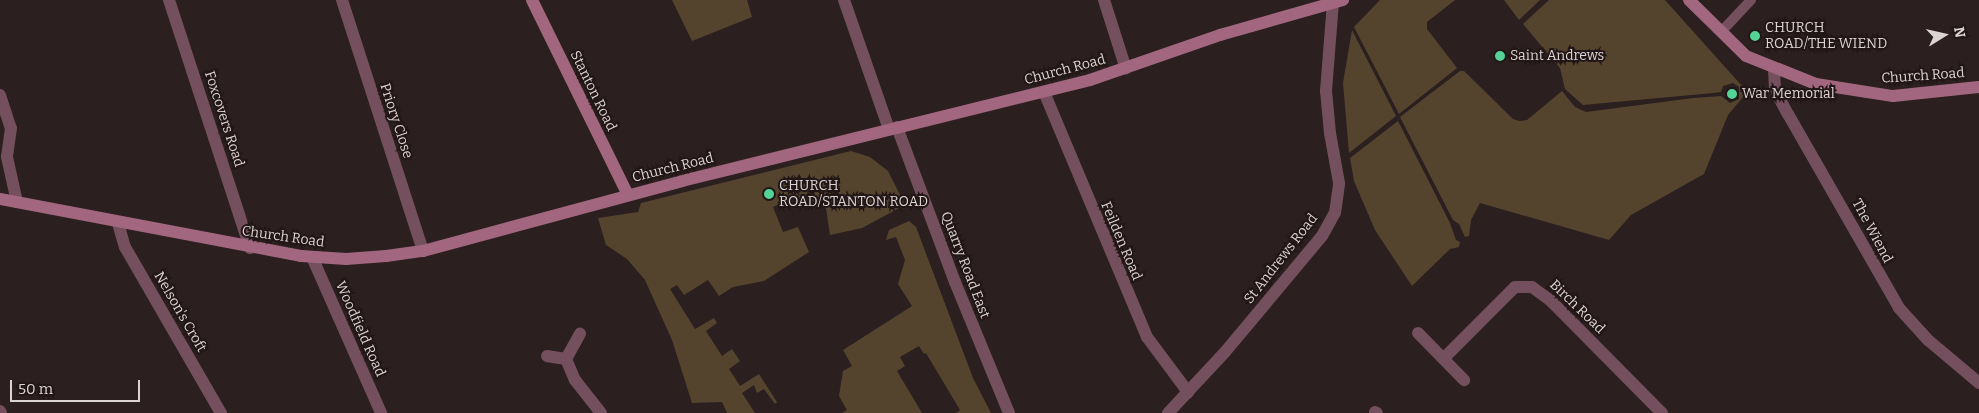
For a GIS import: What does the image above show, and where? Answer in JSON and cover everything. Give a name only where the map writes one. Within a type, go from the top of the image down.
[{"type":"main road","name":"Stanton Road","points":[[532,0],[628,195]]},
{"type":"main road","name":"Church Road","points":[[1689,0],[1746,56],[1774,70],[1816,84],[1893,96],[1979,87]]},
{"type":"main road","name":"Church Road","points":[[0,199],[250,248],[312,257],[346,259],[422,250],[628,195],[1044,92],[1126,69],[1220,35],[1338,2]]},
{"type":"street","name":"Foxcovers Road","points":[[169,0],[250,248]]},
{"type":"street","name":"Priory Close","points":[[342,0],[422,250]]},
{"type":"street","name":"Quarry Road East","points":[[844,0],[893,128],[1009,413]]},
{"type":"street","points":[[1104,0],[1126,69]]},
{"type":"street","name":"St Andrews Road","points":[[1168,413],[1322,236],[1335,213],[1339,183],[1330,133],[1326,92],[1338,2]]},
{"type":"street","name":"The Wiend","points":[[1774,70],[1775,90],[1899,308],[1928,340],[1979,383]]},
{"type":"street","name":"Feilden Road","points":[[1044,92],[1147,337],[1188,392]]},
{"type":"street","points":[[0,95],[11,128],[7,157],[17,202]]},
{"type":"street","name":"Nelson's Croft","points":[[118,223],[125,246],[221,413]]},
{"type":"street","name":"Woodfield Road","points":[[312,257],[381,413]]},
{"type":"street","name":"Birch Road","points":[[1444,358],[1515,287],[1532,287],[1551,301],[1662,413]]},
{"type":"street","points":[[1418,333],[1464,380]]},
{"type":"street","points":[[566,359],[580,334]]},
{"type":"street","points":[[547,356],[566,359]]},
{"type":"street","points":[[566,359],[575,380],[601,413]]},
{"type":"lane","points":[[1721,32],[1750,0]]},
{"type":"shaded area","points":[[672,0],[747,0],[752,17],[692,41]]},
{"type":"shaded area","points":[[1380,0],[1455,0],[1427,22],[1427,29],[1457,68],[1399,114],[1354,27]]},
{"type":"shaded area","points":[[1504,0],[1540,0],[1519,20]]},
{"type":"shaded area","points":[[1549,0],[1665,0],[1742,86],[1743,97],[1728,115],[1704,174],[1631,215],[1609,240],[1480,203],[1471,220],[1469,236],[1465,237],[1459,224],[1453,220],[1400,117],[1460,71],[1464,71],[1513,119],[1520,121],[1527,120],[1562,91],[1575,107],[1586,112],[1693,98],[1721,96],[1730,103],[1739,99],[1739,87],[1733,83],[1723,86],[1721,92],[1583,105],[1565,89],[1560,68],[1523,24]]},
{"type":"shaded area","points":[[1352,30],[1396,116],[1349,153],[1343,83]]},
{"type":"shaded area","points":[[1398,121],[1450,223],[1456,240],[1460,242],[1459,247],[1450,249],[1412,286],[1375,230],[1354,181],[1350,158]]},
{"type":"shaded area","points":[[851,151],[870,157],[888,171],[905,205],[862,228],[830,235],[825,201],[803,202],[798,196],[773,207],[783,232],[798,227],[809,252],[764,281],[733,287],[719,296],[708,280],[684,295],[677,285],[670,289],[695,329],[714,318],[717,323],[706,331],[722,356],[732,349],[740,361],[729,369],[740,386],[759,374],[777,402],[775,404],[764,389],[757,393],[754,385],[742,393],[755,413],[727,413],[722,402],[692,403],[672,340],[645,280],[627,259],[606,245],[598,218],[638,212],[641,203]]},
{"type":"shaded area","points":[[909,221],[916,227],[973,378],[991,413],[956,413],[960,410],[926,353],[924,354],[919,346],[900,357],[905,366],[897,371],[922,413],[842,413],[847,410],[839,396],[843,371],[852,366],[843,350],[912,306],[898,284],[905,260],[896,237],[886,240],[889,230]]},
{"type":"place","name":"CHURCH ROAD/THE WIEND","points":[[1755,36]]},
{"type":"place","name":"Saint Andrews","points":[[1500,56]]},
{"type":"place","name":"War Memorial","points":[[1732,94]]},
{"type":"place","name":"CHURCH ROAD/STANTON ROAD","points":[[769,194]]}]
